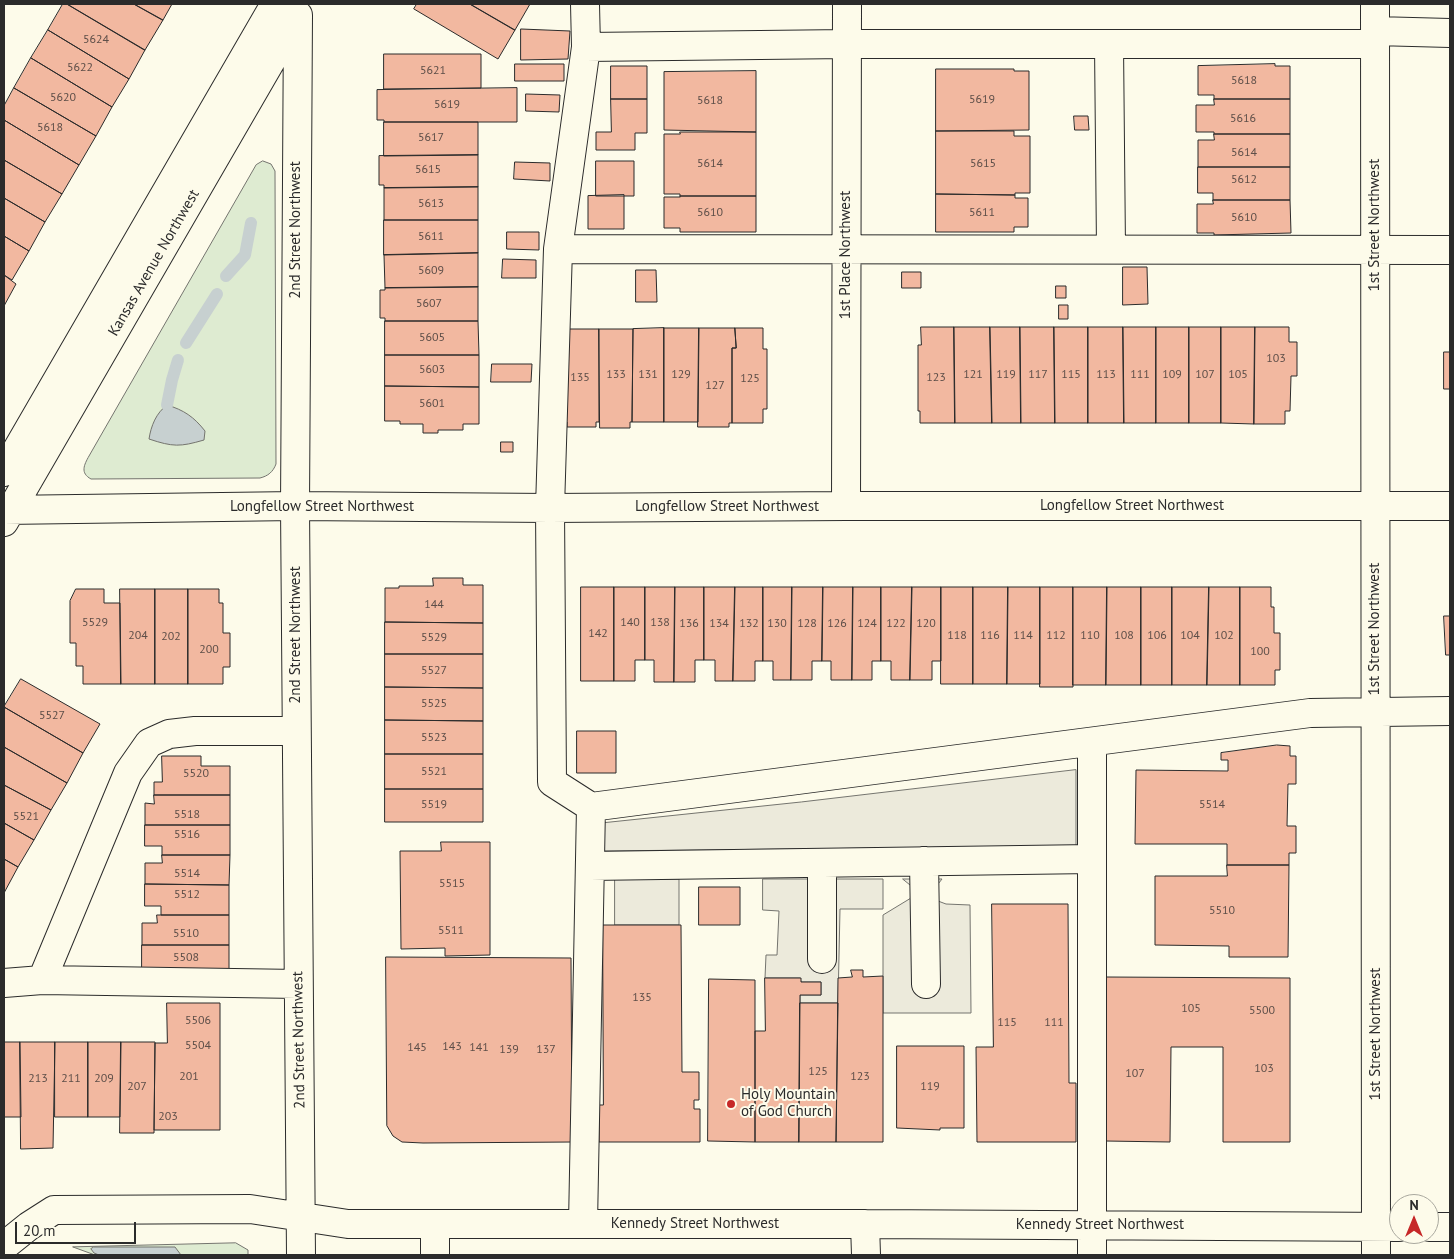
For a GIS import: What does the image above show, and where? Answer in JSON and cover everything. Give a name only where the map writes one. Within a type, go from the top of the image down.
[{"type":"street","points":[[586,4],[586,47],[558,249],[550,508],[552,782],[591,807],[1310,713],[1450,711]]},
{"type":"street","name":"1st Place Northwest","points":[[846,506],[847,4]]},
{"type":"street","name":"1st Street Northwest","points":[[1374,4],[1375,712],[1387,1227],[1376,1255]]},
{"type":"street","name":"Kansas Avenue Northwest","points":[[4,472],[292,8]]},
{"type":"street","name":"Kansas Avenue Northwest","points":[[6,514],[292,8]]},
{"type":"street","name":"2nd Street Northwest","points":[[292,8],[294,506],[301,1255]]},
{"type":"street","points":[[586,47],[847,44],[1109,44],[1375,38],[1450,33]]},
{"type":"street","points":[[1109,44],[1110,249]]},
{"type":"street","points":[[558,249],[1450,250]]},
{"type":"street","name":"Longfellow Street Northwest","points":[[6,514],[294,506],[550,508],[1450,506]]},
{"type":"street","points":[[42,980],[128,773],[149,743],[168,734],[195,731],[296,731]]},
{"type":"street","points":[[1092,742],[1092,1255]]},
{"type":"street","points":[[583,1224],[591,807]]},
{"type":"street","points":[[590,866],[1092,859]]},
{"type":"street","points":[[924,861],[926,984]]},
{"type":"street","points":[[822,863],[822,959]]},
{"type":"street","points":[[4,983],[42,980],[298,984]]},
{"type":"street","name":"Kennedy Street Northwest","points":[[4,1246],[29,1226],[54,1210],[250,1209],[348,1224],[1387,1227]]},
{"type":"street","points":[[435,1224],[435,1255]]},
{"type":"street","points":[[865,1224],[866,1255]]},
{"type":"green space","points":[[263,161],[271,164],[275,171],[275,467],[270,473],[260,478],[91,479],[84,471],[87,459],[256,165]]},
{"type":"green space","points":[[236,1243],[248,1250],[248,1255],[95,1255],[73,1247]]},
{"type":"shaded area","points":[[167,405],[179,409],[197,422],[205,431],[204,440],[177,445],[164,444],[149,439],[155,420]]},
{"type":"shaded area","points":[[1076,770],[1076,846],[601,851],[601,823]]},
{"type":"shaded area","points":[[615,879],[679,879],[679,925],[615,925]]},
{"type":"shaded area","points":[[763,879],[883,879],[883,909],[840,909],[838,1003],[800,1003],[800,995],[821,995],[821,982],[801,982],[800,978],[765,978],[766,955],[777,955],[779,911],[763,910]]},
{"type":"shaded area","points":[[903,879],[942,879],[935,888],[938,901],[946,904],[970,905],[971,1013],[883,1013],[883,915],[911,898],[912,887]]},
{"type":"shaded area","points":[[94,1247],[175,1247],[181,1255],[99,1255],[91,1249]]},
{"type":"building","points":[[63,4],[67,4],[145,50],[129,79],[48,30]]},
{"type":"building","points":[[67,4],[134,4],[163,20],[145,50]]},
{"type":"building","points":[[134,4],[172,4],[163,20]]},
{"type":"building","points":[[417,4],[470,4],[515,30],[498,59],[414,9]]},
{"type":"building","points":[[470,4],[530,4],[515,30]]},
{"type":"building","points":[[521,29],[570,31],[568,59],[521,60]]},
{"type":"building","points":[[48,30],[129,79],[112,107],[31,58]]},
{"type":"building","points":[[384,54],[481,54],[481,88],[384,89]]},
{"type":"building","points":[[31,58],[112,107],[96,136],[14,88]]},
{"type":"building","points":[[515,64],[564,64],[564,81],[515,81]]},
{"type":"building","points":[[1275,64],[1275,66],[1290,66],[1290,99],[1214,99],[1214,95],[1198,95],[1198,66]]},
{"type":"building","points":[[611,66],[647,66],[647,99],[611,99]]},
{"type":"building","points":[[936,69],[1014,69],[1014,71],[1029,71],[1029,130],[936,131]]},
{"type":"building","points":[[756,71],[756,132],[664,130],[664,72]]},
{"type":"building","points":[[14,88],[96,136],[79,165],[4,120],[4,106]]},
{"type":"building","points":[[517,88],[517,122],[384,122],[384,120],[377,120],[377,90]]},
{"type":"building","points":[[526,94],[560,95],[559,112],[526,111]]},
{"type":"building","points":[[611,99],[647,99],[647,133],[635,133],[635,150],[596,150],[596,132],[611,132]]},
{"type":"building","points":[[1214,99],[1290,99],[1290,134],[1214,134],[1214,132],[1196,132],[1196,105],[1214,105]]},
{"type":"building","points":[[1074,116],[1088,116],[1089,130],[1075,130]]},
{"type":"building","points":[[4,120],[79,165],[62,194],[4,160]]},
{"type":"building","points":[[384,122],[478,122],[478,155],[384,156]]},
{"type":"building","points":[[936,131],[1014,131],[1014,136],[1030,136],[1030,193],[1015,193],[1015,195],[936,194]]},
{"type":"building","points":[[680,132],[756,132],[756,196],[680,196],[680,194],[664,194],[664,134],[680,134]]},
{"type":"building","points":[[1214,134],[1290,134],[1290,167],[1198,167],[1198,140],[1214,140]]},
{"type":"building","points":[[478,155],[478,187],[384,188],[384,185],[379,185],[379,156]]},
{"type":"building","points":[[4,160],[62,194],[45,222],[4,198]]},
{"type":"building","points":[[596,161],[634,161],[634,196],[596,196]]},
{"type":"building","points":[[515,162],[550,163],[550,181],[514,179]]},
{"type":"building","points":[[1198,167],[1290,167],[1290,200],[1213,200],[1213,193],[1198,193]]},
{"type":"building","points":[[478,187],[478,220],[384,220],[384,188]]},
{"type":"building","points":[[936,194],[1015,195],[1015,198],[1028,198],[1028,227],[1014,227],[1014,232],[936,232]]},
{"type":"building","points":[[624,195],[624,229],[588,229],[588,196]]},
{"type":"building","points":[[756,196],[756,232],[680,232],[680,228],[664,228],[664,197]]},
{"type":"building","points":[[4,198],[45,222],[29,251],[4,236]]},
{"type":"building","points":[[1213,200],[1290,200],[1291,233],[1214,235],[1214,233],[1197,233],[1197,204],[1213,204]]},
{"type":"building","points":[[384,220],[478,220],[478,253],[384,255]]},
{"type":"building","points":[[507,232],[539,232],[539,250],[507,249]]},
{"type":"building","points":[[4,236],[29,251],[12,280],[4,275]]},
{"type":"building","points":[[478,253],[478,287],[385,288],[384,255]]},
{"type":"building","points":[[503,259],[536,260],[536,278],[502,278]]},
{"type":"building","points":[[1123,267],[1147,267],[1148,304],[1123,305]]},
{"type":"building","points":[[636,270],[656,270],[657,302],[636,302]]},
{"type":"building","points":[[902,272],[921,272],[921,288],[902,288]]},
{"type":"building","points":[[4,275],[16,284],[4,306]]},
{"type":"building","points":[[1056,286],[1066,286],[1066,298],[1056,298]]},
{"type":"building","points":[[478,287],[478,321],[385,321],[385,318],[380,318],[380,290],[385,290],[385,288]]},
{"type":"building","points":[[1059,305],[1068,305],[1068,319],[1059,319]]},
{"type":"building","points":[[385,321],[478,321],[479,355],[385,355]]},
{"type":"building","points":[[921,327],[954,327],[955,423],[920,423],[920,411],[918,411],[918,345],[921,345]]},
{"type":"building","points":[[954,327],[990,327],[992,423],[955,423]]},
{"type":"building","points":[[990,327],[1020,327],[1021,423],[992,423]]},
{"type":"building","points":[[1020,327],[1054,327],[1055,423],[1021,423]]},
{"type":"building","points":[[1054,327],[1088,327],[1088,423],[1055,423]]},
{"type":"building","points":[[1088,327],[1123,327],[1124,423],[1088,423]]},
{"type":"building","points":[[1123,327],[1156,327],[1156,423],[1124,423]]},
{"type":"building","points":[[1156,327],[1189,327],[1189,423],[1156,423]]},
{"type":"building","points":[[1189,327],[1221,327],[1221,423],[1189,423]]},
{"type":"building","points":[[1221,327],[1255,327],[1254,424],[1221,423]]},
{"type":"building","points":[[1255,327],[1289,327],[1289,342],[1297,342],[1297,376],[1291,376],[1290,411],[1285,411],[1285,424],[1254,424]]},
{"type":"building","points":[[664,328],[699,328],[698,422],[664,422]]},
{"type":"building","points":[[664,328],[664,422],[632,422],[633,329]]},
{"type":"building","points":[[699,328],[735,328],[736,348],[732,348],[732,423],[729,423],[729,427],[698,427]]},
{"type":"building","points":[[735,328],[763,328],[763,349],[767,349],[767,409],[763,409],[763,423],[732,423],[732,348],[736,348]]},
{"type":"building","points":[[567,329],[599,329],[599,422],[596,422],[596,427],[567,427],[567,422],[561,422]]},
{"type":"building","points":[[599,329],[633,329],[632,422],[630,422],[630,428],[600,428]]},
{"type":"building","points":[[1444,352],[1450,352],[1450,389],[1444,389]]},
{"type":"building","points":[[385,355],[479,355],[479,387],[385,386]]},
{"type":"building","points":[[492,364],[532,364],[531,382],[491,382]]},
{"type":"building","points":[[385,386],[479,387],[479,424],[463,424],[463,430],[438,430],[438,433],[423,433],[423,424],[400,424],[400,421],[385,421]]},
{"type":"building","points":[[501,442],[513,442],[513,452],[501,452]]},
{"type":"building","points":[[433,578],[463,578],[463,585],[483,585],[483,623],[385,622],[385,588],[433,586]]},
{"type":"building","points":[[581,587],[614,587],[614,681],[581,681]]},
{"type":"building","points":[[614,587],[645,587],[645,660],[635,660],[635,681],[614,681]]},
{"type":"building","points":[[645,587],[675,587],[674,682],[654,682],[654,660],[645,660]]},
{"type":"building","points":[[675,587],[704,587],[704,660],[695,660],[695,682],[674,682]]},
{"type":"building","points":[[704,587],[735,587],[733,681],[715,681],[715,660],[704,660]]},
{"type":"building","points":[[735,587],[763,587],[763,661],[755,661],[755,681],[733,681]]},
{"type":"building","points":[[763,587],[792,587],[791,680],[773,680],[773,661],[763,661]]},
{"type":"building","points":[[792,587],[823,587],[822,661],[812,661],[812,680],[791,680]]},
{"type":"building","points":[[823,587],[853,587],[852,680],[831,680],[831,661],[822,661]]},
{"type":"building","points":[[853,587],[881,587],[881,661],[872,661],[872,680],[852,680]]},
{"type":"building","points":[[881,587],[912,587],[910,680],[891,680],[891,661],[881,661]]},
{"type":"building","points":[[912,587],[941,587],[941,661],[932,661],[932,680],[910,680]]},
{"type":"building","points":[[941,587],[973,587],[973,684],[941,684]]},
{"type":"building","points":[[973,587],[1008,587],[1007,684],[973,684]]},
{"type":"building","points":[[1008,587],[1040,587],[1040,684],[1007,684]]},
{"type":"building","points":[[1040,587],[1073,587],[1073,687],[1040,687]]},
{"type":"building","points":[[1073,587],[1107,587],[1106,685],[1073,685]]},
{"type":"building","points":[[1107,587],[1141,587],[1141,685],[1106,685]]},
{"type":"building","points":[[1141,587],[1172,587],[1172,685],[1141,685]]},
{"type":"building","points":[[1172,587],[1209,587],[1207,685],[1172,685]]},
{"type":"building","points":[[1209,587],[1240,587],[1240,685],[1207,685]]},
{"type":"building","points":[[1240,587],[1271,587],[1271,607],[1274,607],[1274,633],[1280,633],[1280,670],[1275,670],[1275,685],[1240,685]]},
{"type":"building","points":[[76,589],[104,589],[104,603],[120,603],[121,684],[83,684],[83,666],[76,666],[76,643],[70,643],[70,601]]},
{"type":"building","points":[[120,589],[155,589],[155,684],[121,684]]},
{"type":"building","points":[[155,589],[188,589],[188,684],[155,684]]},
{"type":"building","points":[[188,589],[219,589],[219,603],[223,603],[223,633],[230,633],[230,667],[223,667],[223,684],[188,684]]},
{"type":"building","points":[[1444,616],[1450,616],[1450,655],[1446,655]]},
{"type":"building","points":[[385,622],[483,623],[483,654],[385,654]]},
{"type":"building","points":[[385,654],[483,654],[483,688],[385,687]]},
{"type":"building","points":[[21,679],[100,724],[83,753],[4,707]]},
{"type":"building","points":[[385,687],[483,688],[483,721],[385,720]]},
{"type":"building","points":[[4,707],[83,753],[67,783],[4,747]]},
{"type":"building","points":[[385,720],[483,721],[483,754],[385,754]]},
{"type":"building","points":[[577,731],[616,731],[616,773],[577,773]]},
{"type":"building","points":[[1277,745],[1290,746],[1290,756],[1296,756],[1296,784],[1288,784],[1287,826],[1296,826],[1296,853],[1289,853],[1289,865],[1227,865],[1227,844],[1135,844],[1136,770],[1228,771],[1228,760],[1221,760],[1221,753]]},
{"type":"building","points":[[4,747],[67,783],[51,810],[4,785]]},
{"type":"building","points":[[385,754],[483,754],[483,789],[385,789]]},
{"type":"building","points":[[162,756],[201,756],[201,766],[230,766],[230,795],[154,795],[154,782],[162,782]]},
{"type":"building","points":[[4,785],[51,810],[34,840],[4,823]]},
{"type":"building","points":[[385,789],[483,789],[483,822],[385,822]]},
{"type":"building","points":[[154,795],[230,795],[230,825],[145,825],[145,803],[154,804]]},
{"type":"building","points":[[4,823],[34,840],[18,867],[4,859]]},
{"type":"building","points":[[145,825],[230,825],[230,855],[162,855],[162,846],[145,846]]},
{"type":"building","points":[[441,842],[490,842],[490,955],[445,956],[445,948],[401,949],[400,851],[441,851]]},
{"type":"building","points":[[162,855],[230,855],[229,885],[145,884],[145,863],[162,863]]},
{"type":"building","points":[[4,859],[18,867],[4,893]]},
{"type":"building","points":[[1227,865],[1289,865],[1288,957],[1229,957],[1229,946],[1155,945],[1155,876],[1227,876]]},
{"type":"building","points":[[145,884],[229,885],[229,915],[161,915],[161,906],[145,906]]},
{"type":"building","points":[[699,887],[740,887],[740,925],[699,925]]},
{"type":"building","points":[[992,904],[1068,904],[1069,1083],[1076,1083],[1076,1142],[977,1142],[976,1047],[993,1047]]},
{"type":"building","points":[[157,915],[229,915],[229,945],[142,945],[142,923],[157,923]]},
{"type":"building","points":[[603,925],[681,925],[682,1072],[699,1072],[699,1100],[694,1100],[694,1109],[700,1109],[700,1142],[599,1142],[599,1105],[603,1105]]},
{"type":"building","points":[[142,945],[229,945],[229,972],[142,974]]},
{"type":"building","points":[[386,957],[571,958],[572,1142],[423,1143],[402,1142],[393,1136],[387,1126]]},
{"type":"building","points":[[851,970],[863,970],[863,977],[883,976],[883,1142],[836,1142],[838,978],[852,977]]},
{"type":"building","points":[[1105,977],[1290,978],[1290,1142],[1223,1142],[1223,1047],[1171,1047],[1170,1142],[1105,1141]]},
{"type":"building","points":[[765,978],[801,978],[801,982],[821,982],[821,995],[800,995],[799,1142],[755,1142],[755,1031],[765,1031]]},
{"type":"building","points":[[709,979],[755,980],[755,1142],[708,1141]]},
{"type":"building","points":[[167,1003],[220,1003],[220,1130],[154,1130],[155,1043],[167,1043]]},
{"type":"building","points":[[800,1003],[838,1003],[836,1142],[799,1142]]},
{"type":"building","points":[[4,1042],[20,1042],[21,1117],[4,1117]]},
{"type":"building","points":[[20,1042],[55,1042],[53,1148],[21,1149]]},
{"type":"building","points":[[55,1042],[88,1042],[88,1117],[55,1117]]},
{"type":"building","points":[[88,1042],[121,1042],[120,1117],[88,1117]]},
{"type":"building","points":[[121,1042],[155,1042],[154,1133],[120,1133]]},
{"type":"building","points":[[897,1046],[964,1046],[964,1128],[940,1128],[940,1130],[897,1128]]},
{"type":"waterway","points":[[226,276],[245,255],[251,223]]},
{"type":"waterway","points":[[186,343],[217,294]]},
{"type":"waterway","points":[[167,405],[178,360]]},
{"type":"place","name":"Holy Mountain of God Church","points":[[731,1104]]}]
